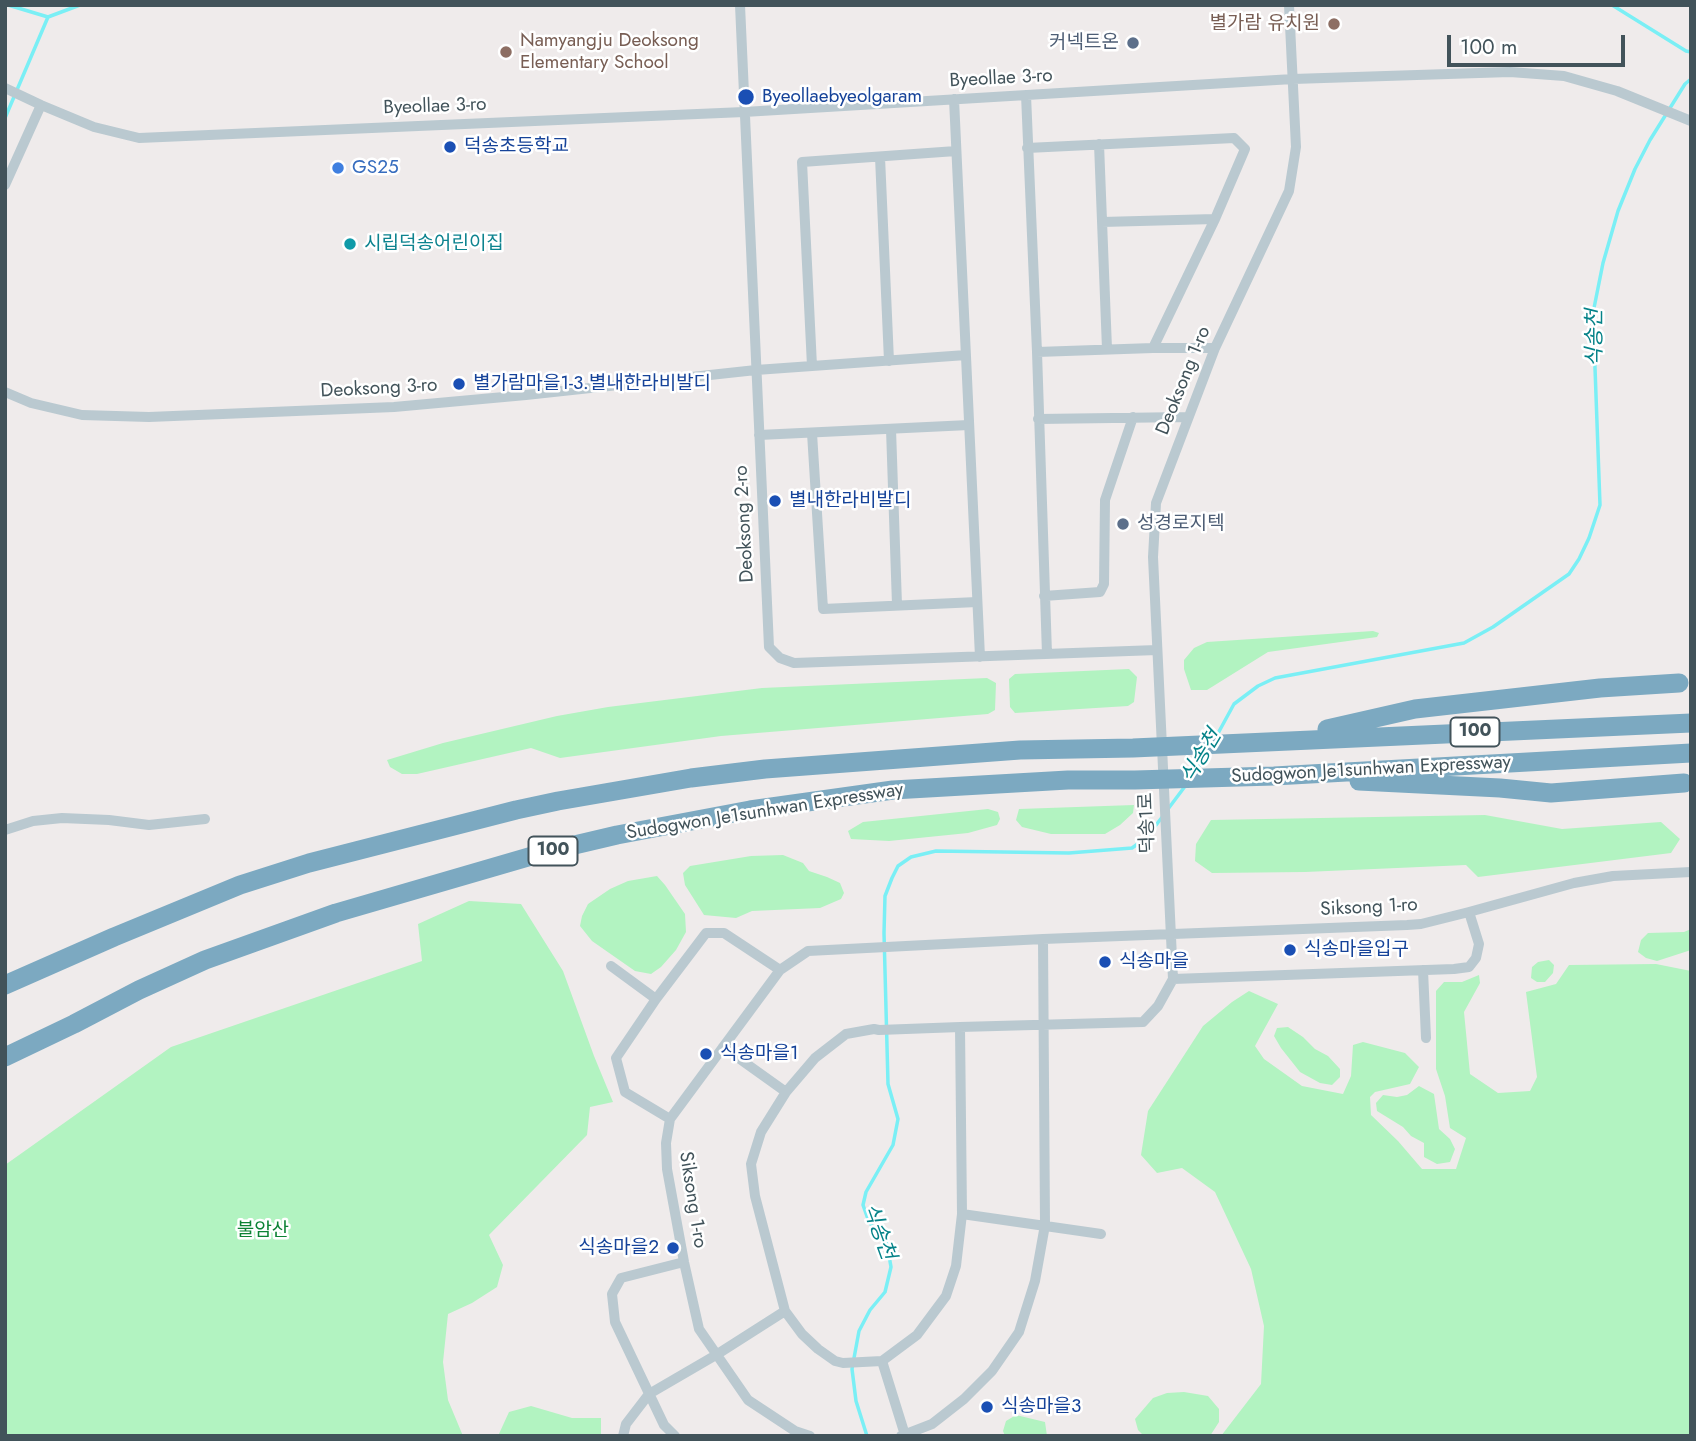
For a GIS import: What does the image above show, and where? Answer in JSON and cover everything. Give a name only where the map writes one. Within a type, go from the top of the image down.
[{"type":"highway","points":[[1267,741],[1415,709],[1600,688],[1679,683]]},
{"type":"highway","name":"Sudogwon Je1sunhwan Expressway","points":[[5,985],[240,885],[447,827],[558,801],[691,778],[765,769],[1020,750],[1133,748],[1691,723]]},
{"type":"highway","name":"Sudogwon Je1sunhwan Expressway","points":[[5,1058],[139,990],[205,960],[336,913],[563,848],[750,810],[893,790],[1068,780],[1267,776],[1691,753]]},
{"type":"highway","points":[[1267,776],[1551,793],[1684,783]]},
{"type":"street","name":"Deoksong 2-ro","points":[[740,5],[769,647],[780,658],[794,663],[1157,650]]},
{"type":"street","name":"Deoksong 1-ro","points":[[1164,782],[1153,557],[1156,503],[1215,348],[1289,191],[1296,148],[1289,5]]},
{"type":"street","name":"Byeollae 3-ro","points":[[5,88],[94,127],[139,138],[744,111],[1293,79],[1510,72],[1564,76],[1617,90],[1691,121]]},
{"type":"street","points":[[1026,95],[1047,654]]},
{"type":"street","points":[[954,99],[979,657]]},
{"type":"street","points":[[5,185],[41,105]]},
{"type":"street","points":[[1027,148],[1234,138],[1245,149],[1215,219],[1153,348]]},
{"type":"street","points":[[1099,144],[1107,349]]},
{"type":"street","points":[[812,366],[802,162],[956,151]]},
{"type":"street","points":[[880,157],[889,361]]},
{"type":"street","points":[[1102,222],[1215,219]]},
{"type":"street","points":[[1037,352],[1215,348]]},
{"type":"street","name":"Deoksong 3-ro","points":[[5,392],[31,403],[82,415],[149,417],[394,407],[756,370],[966,355]]},
{"type":"street","points":[[1038,419],[1188,416]]},
{"type":"street","points":[[1044,596],[1100,592],[1104,584],[1105,500],[1133,418]]},
{"type":"street","points":[[759,435],[969,425]]},
{"type":"street","points":[[891,429],[897,605]]},
{"type":"street","points":[[813,433],[824,609],[977,602]]},
{"type":"street","name":"덕송1로","points":[[1164,782],[1171,935]]},
{"type":"street","points":[[5,830],[33,821],[62,818],[149,825],[205,820]]},
{"type":"street","name":"Siksong 1-ro","points":[[780,970],[808,951],[1420,924],[1600,878],[1691,872]]},
{"type":"street","points":[[1173,979],[1469,967],[1476,958],[1479,944],[1469,912]]},
{"type":"street","points":[[706,933],[724,933],[780,970],[670,1119],[625,1092],[616,1058],[656,999],[706,933]]},
{"type":"street","points":[[960,1027],[962,1214],[956,1266],[946,1296],[916,1335],[882,1361],[835,1361],[802,1334],[785,1311],[755,1196],[751,1164],[761,1132],[786,1092],[815,1058],[846,1034],[905,1028],[1143,1022],[1158,1006],[1173,979],[1171,935]]},
{"type":"street","points":[[882,1361],[903,1435],[932,1424],[964,1399],[992,1371],[1018,1332],[1035,1281],[1045,1225],[1043,939]]},
{"type":"street","points":[[611,967],[656,999]]},
{"type":"street","points":[[1423,970],[1426,1038]]},
{"type":"street","points":[[723,1047],[786,1092]]},
{"type":"street","name":"Siksong 1-ro","points":[[670,1119],[666,1143],[667,1169],[699,1329],[748,1400],[795,1431],[810,1436]]},
{"type":"street","points":[[962,1214],[1101,1234]]},
{"type":"street","points":[[675,1436],[664,1424],[615,1322],[612,1294],[621,1278],[684,1262]]},
{"type":"street","points":[[623,1436],[626,1424],[649,1394],[785,1311]]},
{"type":"green space","points":[[1373,631],[1379,633],[1377,637],[1268,652],[1207,690],[1191,690],[1184,669],[1184,660],[1194,648],[1207,642]]},
{"type":"green space","points":[[1129,669],[1137,677],[1134,702],[1128,706],[1015,713],[1010,707],[1009,679],[1015,674]]},
{"type":"green space","points":[[987,678],[996,683],[995,710],[988,714],[721,736],[560,758],[531,748],[417,774],[402,774],[390,767],[387,760],[443,743],[608,707],[762,688]]},
{"type":"green space","points":[[1134,805],[1133,813],[1105,834],[1051,834],[1022,827],[1016,820],[1019,809]]},
{"type":"green space","points":[[988,809],[998,812],[1000,819],[997,825],[968,833],[889,841],[851,839],[848,831],[863,822]]},
{"type":"green space","points":[[1485,815],[1562,829],[1661,822],[1680,839],[1671,853],[1478,877],[1466,865],[1212,873],[1195,861],[1196,844],[1211,820]]},
{"type":"green space","points":[[783,855],[803,863],[809,871],[840,883],[844,893],[841,899],[820,908],[752,911],[736,918],[704,915],[685,885],[683,873],[690,866],[751,856]]},
{"type":"green space","points":[[657,876],[685,914],[686,932],[676,950],[651,974],[635,971],[592,941],[580,926],[588,904],[610,889],[628,881]]},
{"type":"green space","name":"불암산","points":[[469,901],[521,904],[563,971],[613,1102],[590,1107],[587,1135],[489,1235],[503,1265],[497,1287],[448,1314],[443,1362],[448,1400],[463,1436],[5,1436],[5,1165],[171,1047],[422,961],[418,924]]},
{"type":"green space","points":[[1691,929],[1691,950],[1657,961],[1638,952],[1641,940],[1648,933],[1684,932]]},
{"type":"green space","points":[[1549,960],[1554,965],[1553,973],[1545,982],[1537,982],[1531,978],[1532,967],[1538,962]]},
{"type":"green space","points":[[1656,964],[1691,971],[1691,1436],[1221,1436],[1261,1384],[1264,1326],[1251,1269],[1215,1192],[1182,1168],[1157,1173],[1141,1155],[1148,1111],[1203,1026],[1249,991],[1278,1004],[1255,1046],[1264,1059],[1302,1086],[1343,1094],[1351,1076],[1353,1045],[1363,1042],[1405,1053],[1419,1067],[1410,1084],[1375,1092],[1370,1097],[1371,1115],[1422,1169],[1456,1169],[1466,1138],[1450,1128],[1445,1096],[1436,1069],[1436,991],[1444,982],[1462,982],[1479,975],[1480,983],[1464,1012],[1470,1074],[1498,1093],[1530,1091],[1537,1077],[1526,992],[1556,984],[1569,965]]},
{"type":"green space","points":[[1288,1027],[1328,1056],[1340,1069],[1340,1077],[1332,1085],[1320,1083],[1300,1072],[1281,1048],[1274,1036],[1277,1028]]},
{"type":"green space","points":[[1419,1086],[1434,1094],[1439,1129],[1450,1139],[1455,1149],[1450,1162],[1437,1164],[1424,1157],[1424,1143],[1377,1111],[1376,1103],[1383,1095],[1407,1095]]},
{"type":"green space","points":[[1184,1392],[1208,1396],[1219,1409],[1219,1422],[1210,1436],[1144,1436],[1138,1430],[1135,1419],[1153,1398],[1167,1393]]},
{"type":"green space","points":[[531,1406],[572,1418],[601,1418],[601,1436],[498,1436],[509,1412]]},
{"type":"green space","points":[[1016,1415],[1045,1422],[1047,1436],[1005,1436],[1003,1431],[1006,1421]]},
{"type":"waterway","points":[[8,5],[48,17],[80,5]]},
{"type":"waterway","points":[[1612,5],[1691,52]]},
{"type":"waterway","points":[[5,118],[48,17]]},
{"type":"waterway","name":"식송천","points":[[1216,737],[1234,704],[1258,686],[1275,678],[1464,643],[1493,627],[1569,574],[1589,538],[1600,505],[1593,313],[1603,263],[1618,211],[1635,169],[1650,140],[1685,84],[1691,79]]},
{"type":"waterway","name":"식송천","points":[[1196,770],[1208,753]]},
{"type":"waterway","name":"식송천","points":[[1168,809],[1186,785]]},
{"type":"waterway","name":"식송천","points":[[867,1436],[856,1401],[852,1369],[859,1331],[870,1310],[885,1292],[891,1267],[887,1244],[869,1222],[863,1205],[866,1192],[893,1145],[898,1119],[888,1084],[884,933],[885,896],[892,878],[898,866],[911,857],[936,851],[1069,853],[1132,848],[1146,838],[1163,816]]},
{"type":"place","name":"별가람 유치원","points":[[1334,24]]},
{"type":"place","name":"커넥트온","points":[[1133,43]]},
{"type":"place","name":"Namyangju Deoksong Elementary School","points":[[506,52]]},
{"type":"place","name":"Byeollaebyeolgaram","points":[[746,97]]},
{"type":"place","name":"덕송초등학교","points":[[450,147]]},
{"type":"place","name":"GS25","points":[[338,168]]},
{"type":"place","name":"시립덕송어린이집","points":[[350,244]]},
{"type":"place","name":"별가람마을1-3.별내한라비발디","points":[[459,384]]},
{"type":"place","name":"별내한라비발디","points":[[775,501]]},
{"type":"place","name":"성경로지텍","points":[[1123,524]]},
{"type":"place","name":"식송마을입구","points":[[1290,950]]},
{"type":"place","name":"식송마을","points":[[1105,962]]},
{"type":"place","name":"식송마을1","points":[[706,1054]]},
{"type":"place","name":"식송마을2","points":[[673,1248]]},
{"type":"place","name":"식송마을3","points":[[987,1407]]}]
